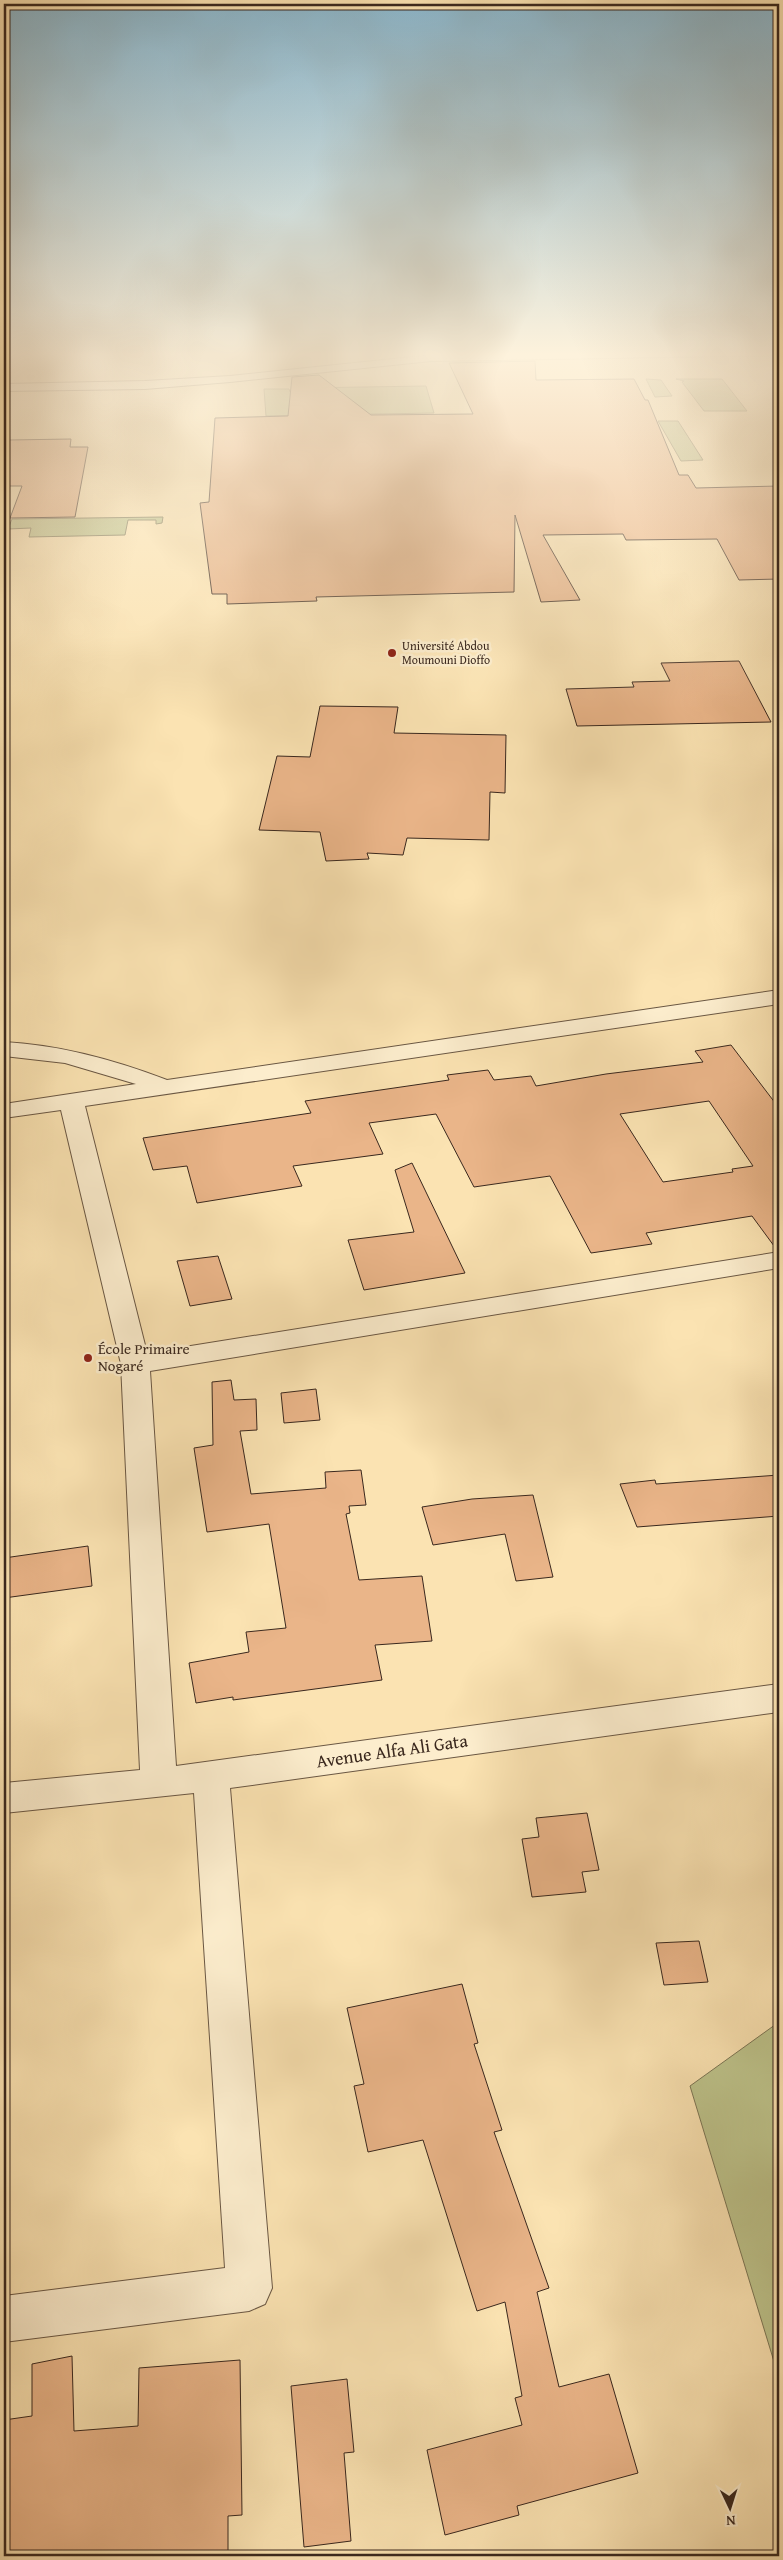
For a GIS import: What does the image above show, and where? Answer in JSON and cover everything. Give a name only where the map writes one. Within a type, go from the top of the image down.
[{"type":"street","points":[[4,1111],[163,1086],[779,997]]},
{"type":"street","points":[[4,1049],[78,1058],[106,1065],[163,1086]]},
{"type":"street","points":[[71,1100],[135,1364],[159,1783]]},
{"type":"street","points":[[135,1364],[779,1260]]},
{"type":"street","name":"Avenue Alfa Ali Gata","points":[[4,1798],[159,1783],[779,1698]]},
{"type":"street","points":[[4,2319],[249,2288],[211,1776]]},
{"type":"green space","points":[[163,517],[162,523],[156,524],[156,520],[128,520],[125,535],[29,537],[31,528],[8,529],[12,519]]},
{"type":"green space","points":[[779,2022],[779,2378],[690,2086]]},
{"type":"building","points":[[4,470],[84,470],[75,517],[10,518],[22,486],[4,486]]},
{"type":"building","points":[[211,470],[677,470],[679,475],[688,475],[696,488],[779,486],[779,579],[739,580],[717,539],[626,540],[623,534],[543,535],[580,600],[541,602],[515,515],[514,592],[316,597],[317,601],[227,604],[227,594],[212,594],[200,503],[209,502]]},
{"type":"building","points":[[739,661],[771,722],[577,726],[566,689],[634,687],[632,682],[670,681],[661,663]]},
{"type":"building","points":[[320,706],[398,707],[394,733],[506,735],[505,793],[490,792],[489,840],[407,838],[403,855],[367,853],[369,859],[326,861],[320,832],[259,830],[277,756],[310,757]]},
{"type":"building","points":[[731,1045],[779,1108],[779,1250],[777,1250],[752,1216],[646,1233],[652,1244],[591,1253],[550,1176],[474,1187],[436,1114],[369,1123],[383,1154],[293,1166],[302,1186],[197,1203],[187,1166],[153,1170],[143,1138],[311,1113],[305,1101],[449,1080],[447,1075],[488,1070],[494,1080],[531,1076],[536,1086],[606,1074],[703,1062],[695,1051]],"holes":[[[709,1101],[753,1166],[732,1169],[733,1172],[663,1182],[620,1114]]]},
{"type":"building","points":[[412,1163],[465,1273],[364,1290],[348,1240],[414,1232],[395,1170]]},
{"type":"building","points":[[218,1256],[232,1299],[190,1306],[177,1261]]},
{"type":"building","points":[[231,1380],[234,1400],[256,1399],[257,1430],[240,1431],[251,1494],[326,1488],[325,1472],[361,1470],[366,1505],[349,1506],[350,1513],[346,1514],[359,1580],[422,1576],[432,1641],[375,1645],[382,1680],[233,1700],[233,1697],[196,1703],[189,1663],[249,1652],[246,1632],[286,1628],[269,1524],[207,1532],[194,1448],[213,1445],[212,1382]]},
{"type":"building","points":[[316,1389],[320,1420],[284,1423],[281,1393]]},
{"type":"building","points":[[779,1475],[779,1516],[637,1527],[620,1484],[655,1480],[656,1484]]},
{"type":"building","points":[[533,1495],[553,1577],[516,1581],[505,1534],[433,1545],[422,1507],[472,1499]]},
{"type":"building","points":[[88,1546],[92,1586],[4,1598],[4,1558]]},
{"type":"building","points":[[587,1813],[599,1870],[582,1872],[586,1892],[532,1897],[522,1839],[539,1837],[536,1818]]},
{"type":"building","points":[[699,1941],[708,1982],[664,1985],[656,1943]]},
{"type":"building","points":[[462,1984],[478,2043],[474,2044],[502,2130],[494,2132],[549,2288],[537,2292],[559,2387],[609,2374],[638,2473],[517,2506],[519,2515],[445,2535],[427,2450],[522,2425],[515,2398],[522,2396],[505,2302],[477,2311],[423,2140],[368,2152],[354,2086],[364,2084],[347,2008]]},
{"type":"building","points":[[72,2356],[74,2431],[138,2426],[139,2368],[240,2360],[242,2515],[228,2516],[228,2556],[4,2556],[4,2420],[32,2416],[32,2364]]},
{"type":"building","points":[[347,2379],[354,2452],[344,2453],[351,2541],[304,2547],[291,2386]]},
{"type":"place","name":"Université Abdou Moumouni Dioffo","points":[[392,653]]},
{"type":"place","name":"École Primaire Nogaré","points":[[88,1358]]}]
